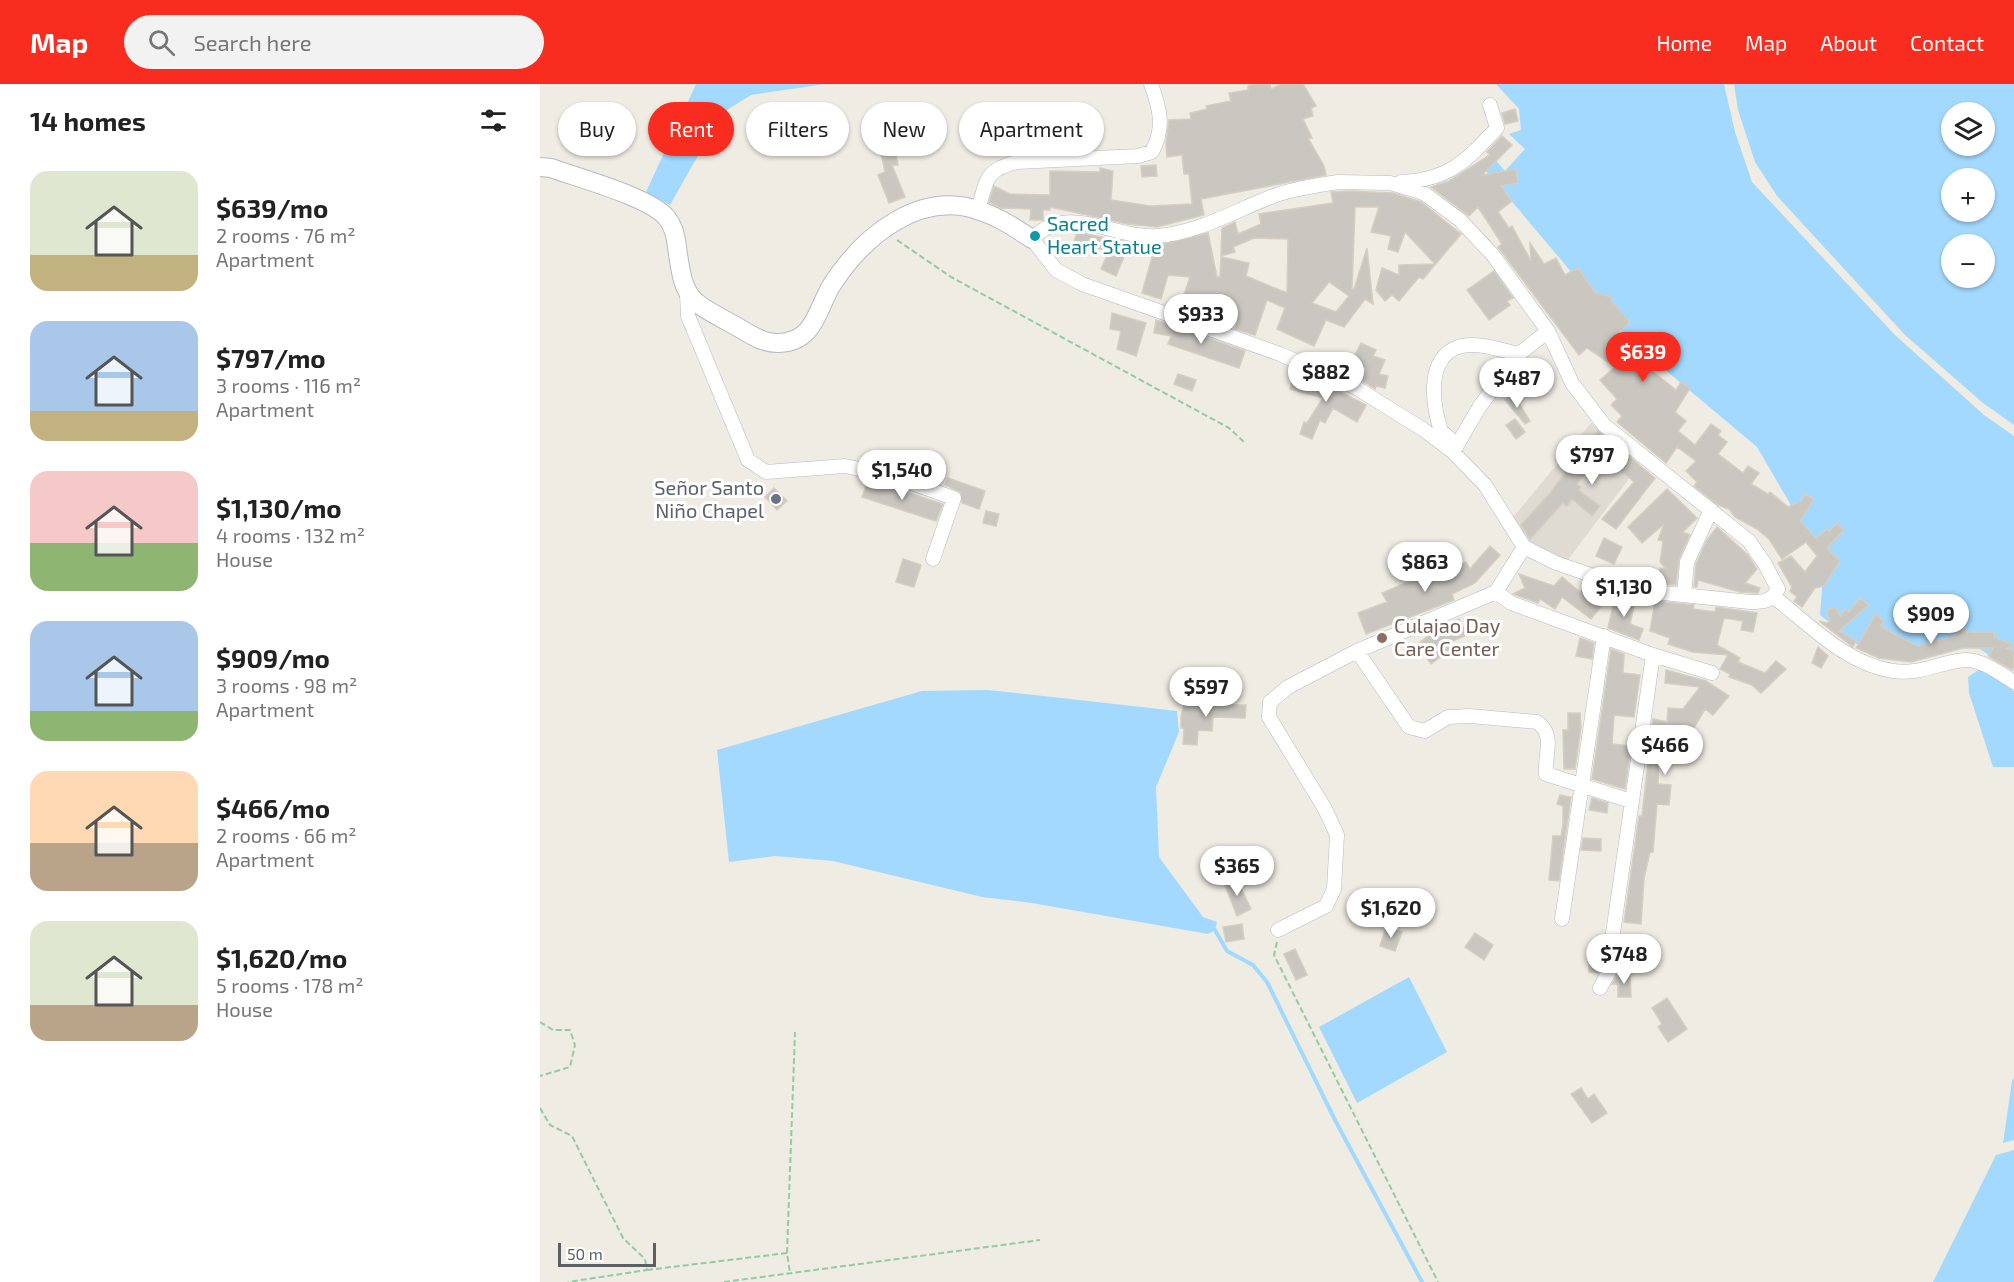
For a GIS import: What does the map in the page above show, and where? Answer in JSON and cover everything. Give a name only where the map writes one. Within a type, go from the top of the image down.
[{"type":"street","points":[[978,210],[988,176],[998,167],[1017,162],[1138,156],[1152,152],[1161,136],[1161,111],[1151,84]]},
{"type":"street","points":[[1032,239],[1044,227],[1078,223],[1156,237],[1178,233],[1220,219],[1279,194],[1314,186],[1338,182],[1424,181],[1462,164],[1497,129],[1490,105]]},
{"type":"street","points":[[540,167],[551,168],[658,210],[675,231],[681,279],[687,294],[688,316],[748,460],[766,472],[845,466],[888,475],[954,498],[933,559]]},
{"type":"street","points":[[1390,183],[1425,194],[1475,234],[1548,331],[1572,382],[1604,425],[1749,541],[1778,590],[1774,597],[1766,602],[1750,602],[1635,590],[1556,563],[1524,547],[1485,485],[1441,431],[1437,419],[1434,390],[1436,371],[1445,355],[1459,347],[1475,346],[1519,354]]},
{"type":"street","points":[[687,294],[698,305],[761,340],[778,343],[793,341],[806,335],[815,322],[831,285],[845,266],[882,230],[917,209],[944,206],[978,210],[1032,239],[1056,270],[1083,284],[1328,373],[1455,449]]},
{"type":"street","points":[[1455,449],[1480,406],[1519,354],[1548,331]]},
{"type":"street","points":[[1684,595],[1687,562],[1711,510]]},
{"type":"street","points":[[1278,930],[1326,906],[1334,889],[1337,835],[1325,809],[1269,717],[1270,702],[1288,687],[1357,651],[1496,592],[1524,547]]},
{"type":"street","points":[[1496,592],[1511,603],[1653,655],[1712,673]]},
{"type":"street","points":[[1774,597],[1848,656],[1871,666],[1893,671],[1919,672],[1966,660],[1984,665],[2014,682]]},
{"type":"street","points":[[1562,919],[1604,636]]},
{"type":"street","points":[[1357,651],[1409,727],[1425,730],[1448,717],[1470,716],[1537,722],[1545,728],[1549,736],[1546,774],[1583,788],[1631,801]]},
{"type":"street","points":[[1600,988],[1614,963],[1612,940],[1653,655]]},
{"type":"path","points":[[882,230],[951,277],[1229,428],[1244,442]]},
{"type":"path","points":[[1278,930],[1274,956],[1438,1282]]},
{"type":"path","points":[[540,1022],[553,1030],[570,1030],[575,1045],[570,1067],[540,1076]]},
{"type":"path","points":[[790,1273],[787,1253],[795,1032]]},
{"type":"path","points":[[540,1108],[550,1125],[572,1136],[623,1238],[645,1259],[647,1270]]},
{"type":"path","points":[[724,1282],[747,1281],[790,1273],[1040,1240]]},
{"type":"path","points":[[568,1282],[787,1253]]},
{"type":"shaded area","points":[[1591,423],[1640,464],[1567,561],[1528,543],[1511,520]]},
{"type":"water","points":[[696,84],[825,84],[751,95],[734,106],[734,102],[688,102]]},
{"type":"water","points":[[1496,84],[1724,84],[1735,132],[1752,182],[1895,335],[1984,415],[2014,436],[2014,671],[1969,642],[1868,653],[1820,615],[1824,562],[1757,447],[1626,337],[1482,166],[1493,157],[1505,171],[1525,149],[1509,134],[1521,130],[1519,109]]},
{"type":"water","points":[[1734,84],[2014,84],[2014,425],[1983,403],[1905,335],[1777,196],[1755,162],[1738,110]]},
{"type":"water","points":[[663,156],[698,156],[670,205],[646,192]]},
{"type":"water","points":[[1980,669],[2014,691],[2014,767],[1993,767],[1969,693],[1968,677]]},
{"type":"water","points":[[988,690],[1177,711],[1179,732],[1156,787],[1159,857],[1203,917],[1217,922],[1215,930],[1208,934],[1032,903],[982,897],[833,861],[775,856],[729,862],[717,750],[922,691]]},
{"type":"water","points":[[1409,977],[1447,1052],[1357,1103],[1319,1027]]},
{"type":"water","points":[[2014,1078],[2014,1140],[2003,1143],[2012,1081]]},
{"type":"water","points":[[2014,1150],[2014,1282],[1933,1282],[1996,1155]]},
{"type":"building","points":[[1270,84],[1271,89],[1282,84],[1303,84],[1316,106],[1311,108],[1313,116],[1303,119],[1312,138],[1308,138],[1324,166],[1326,175],[1201,199],[1204,215],[1157,227],[1128,224],[1050,207],[1050,210],[1043,210],[1043,220],[1030,220],[1031,209],[1001,208],[989,202],[994,186],[1010,194],[1050,195],[1050,171],[1100,172],[1100,168],[1113,171],[1111,200],[1150,206],[1192,204],[1189,174],[1184,174],[1182,155],[1167,157],[1169,120],[1191,119],[1190,113],[1207,109],[1206,106],[1231,101],[1229,93],[1248,90],[1248,86]]},
{"type":"building","points":[[1515,109],[1518,121],[1505,124],[1502,113]]},
{"type":"building","points":[[1502,136],[1512,145],[1482,175],[1516,169],[1518,183],[1501,186],[1512,201],[1498,212],[1509,228],[1512,226],[1531,261],[1530,243],[1544,264],[1556,258],[1565,275],[1578,268],[1596,293],[1612,297],[1611,301],[1630,322],[1619,332],[1651,370],[1676,390],[1681,382],[1690,388],[1675,412],[1686,421],[1678,431],[1695,445],[1711,424],[1721,431],[1718,435],[1727,442],[1718,454],[1743,473],[1748,466],[1759,473],[1751,484],[1768,494],[1770,492],[1788,507],[1801,501],[1805,494],[1814,499],[1800,521],[1816,538],[1827,529],[1829,531],[1837,523],[1844,530],[1827,548],[1840,561],[1824,586],[1815,588],[1802,607],[1794,601],[1797,597],[1790,591],[1792,587],[1778,563],[1791,556],[1805,572],[1817,556],[1806,542],[1782,559],[1769,539],[1757,529],[1735,517],[1729,509],[1718,505],[1694,486],[1697,482],[1686,471],[1696,461],[1677,447],[1666,463],[1617,422],[1622,416],[1611,405],[1617,399],[1600,380],[1615,367],[1587,348],[1579,355],[1498,247],[1502,244],[1478,207],[1469,216],[1431,187],[1449,181],[1490,155],[1487,152]]},
{"type":"building","points":[[882,156],[896,156],[898,165],[892,165],[905,197],[889,203],[878,175],[885,172]]},
{"type":"building","points":[[1156,165],[1157,176],[1142,177],[1141,166]]},
{"type":"building","points":[[1331,192],[1393,193],[1421,202],[1461,234],[1423,279],[1419,277],[1399,301],[1392,295],[1385,301],[1376,290],[1382,268],[1399,275],[1399,265],[1435,264],[1405,232],[1398,252],[1388,249],[1391,236],[1371,232],[1379,207],[1355,207],[1352,289],[1354,289],[1367,248],[1373,304],[1365,299],[1344,327],[1326,320],[1314,346],[1277,329],[1285,308],[1267,300],[1255,335],[1251,334],[1235,329],[1238,320],[1201,300],[1199,304],[1183,298],[1190,277],[1168,275],[1161,299],[1142,293],[1152,257],[1126,252],[1116,276],[1101,269],[1109,251],[1074,242],[1077,232],[1141,245],[1158,245],[1208,233],[1217,277],[1220,277],[1221,257],[1249,263],[1246,276],[1287,293],[1288,239],[1254,238],[1233,247],[1235,252],[1221,256],[1222,228],[1235,222],[1238,234],[1261,224],[1259,214],[1333,203]],"holes":[[[1329,282],[1349,296],[1336,312],[1312,303]]]},
{"type":"building","points":[[1494,271],[1513,298],[1507,301],[1510,305],[1489,320],[1467,290]]},
{"type":"building","points":[[1112,313],[1146,323],[1136,356],[1117,349],[1121,331],[1110,329]]},
{"type":"building","points":[[1156,320],[1245,351],[1239,368],[1168,344],[1171,336],[1154,333]]},
{"type":"building","points":[[1361,343],[1376,350],[1373,356],[1385,360],[1379,374],[1388,376],[1385,388],[1376,386],[1375,389],[1363,381],[1366,368],[1352,361]]},
{"type":"building","points":[[1178,374],[1196,380],[1192,391],[1174,384]]},
{"type":"building","points":[[1294,375],[1317,380],[1366,405],[1357,422],[1333,408],[1325,423],[1320,420],[1312,439],[1300,434],[1304,422],[1307,423],[1323,398],[1290,389]]},
{"type":"building","points":[[1513,394],[1530,421],[1525,424],[1505,400]]},
{"type":"building","points":[[1515,419],[1525,432],[1516,439],[1506,425]]},
{"type":"building","points":[[1598,431],[1655,478],[1616,529],[1602,519],[1634,482],[1601,453],[1577,484],[1581,487],[1579,490],[1600,506],[1592,516],[1572,499],[1567,506],[1563,503],[1530,539],[1521,525],[1551,492],[1567,470],[1565,469]]},
{"type":"building","points":[[948,478],[985,491],[979,509],[962,503],[960,492],[945,485]]},
{"type":"building","points":[[868,480],[943,504],[936,521],[862,497]]},
{"type":"building","name":"Señor Santo Niño Chapel","points":[[774,488],[787,501],[777,510],[765,497]]},
{"type":"building","points":[[1667,489],[1697,518],[1683,532],[1690,535],[1679,559],[1676,585],[1657,583],[1660,568],[1666,569],[1660,562],[1663,541],[1658,540],[1664,524],[1642,543],[1628,527]]},
{"type":"building","points":[[986,511],[999,514],[996,526],[983,523]]},
{"type":"building","points":[[1717,527],[1748,555],[1757,569],[1745,583],[1760,588],[1758,593],[1740,592],[1698,580],[1697,587],[1694,587],[1696,564],[1707,540]]},
{"type":"building","points":[[1604,538],[1622,547],[1614,564],[1596,556]]},
{"type":"building","points":[[1490,546],[1500,555],[1475,583],[1452,594],[1454,600],[1366,634],[1358,613],[1387,602],[1382,593],[1440,568],[1442,574],[1466,562],[1470,569]]},
{"type":"building","points":[[903,559],[921,565],[914,587],[896,582]]},
{"type":"building","points":[[1519,574],[1554,586],[1562,577],[1580,592],[1584,587],[1604,603],[1591,619],[1562,597],[1555,609],[1540,599],[1538,603],[1513,594],[1525,588]]},
{"type":"building","points":[[1615,597],[1635,601],[1630,624],[1643,629],[1639,640],[1608,628]]},
{"type":"building","points":[[1860,598],[1869,605],[1839,631],[1856,641],[1853,647],[1819,621],[1827,623],[1830,620],[1826,611],[1835,607],[1840,616],[1846,609],[1849,612]]},
{"type":"building","points":[[1655,601],[1694,605],[1693,609],[1715,612],[1716,607],[1757,613],[1753,632],[1741,630],[1743,621],[1724,618],[1717,645],[1740,658],[1738,662],[1765,673],[1776,661],[1786,669],[1761,693],[1752,685],[1729,677],[1730,674],[1720,669],[1728,655],[1693,652],[1668,644],[1670,638],[1650,631]]},
{"type":"building","points":[[1876,613],[1884,622],[1880,626],[1917,646],[1956,636],[1955,632],[1965,628],[1967,632],[1994,632],[1994,637],[2014,645],[2007,648],[2014,651],[2014,667],[2012,670],[1988,656],[1993,648],[1963,648],[1911,662],[1879,658],[1856,648]]},
{"type":"building","points":[[1459,619],[1467,635],[1450,642],[1454,647],[1431,664],[1417,645],[1434,631]]},
{"type":"building","points":[[1580,638],[1594,643],[1592,659],[1576,656]]},
{"type":"building","points":[[1818,647],[1828,656],[1821,668],[1812,663]]},
{"type":"building","points":[[1611,649],[1624,654],[1623,673],[1640,675],[1634,717],[1614,715],[1612,744],[1631,746],[1625,789],[1592,779]]},
{"type":"building","points":[[1666,670],[1706,681],[1729,696],[1713,715],[1705,709],[1692,731],[1689,730],[1685,745],[1680,744],[1677,760],[1659,757],[1658,784],[1671,785],[1669,805],[1657,804],[1653,852],[1650,852],[1644,878],[1641,924],[1624,922],[1639,816],[1642,816],[1653,719],[1667,722],[1668,708],[1683,709],[1700,687],[1665,683]]},
{"type":"building","points":[[1184,704],[1246,705],[1245,718],[1213,717],[1212,731],[1198,730],[1197,745],[1183,744],[1184,728],[1181,728],[1181,717]]},
{"type":"building","points":[[1568,713],[1580,713],[1581,727],[1575,769],[1564,769],[1563,730],[1568,730]]},
{"type":"building","points":[[1560,795],[1571,797],[1559,881],[1549,880],[1553,836],[1561,836],[1563,824],[1563,806],[1557,804]]},
{"type":"building","points":[[1592,798],[1608,803],[1607,813],[1589,810]]},
{"type":"building","points":[[1583,838],[1601,839],[1601,851],[1581,850]]},
{"type":"building","points":[[1236,878],[1251,909],[1237,916],[1224,883]]},
{"type":"building","points":[[1242,924],[1244,939],[1226,942],[1223,927]]},
{"type":"building","points":[[1386,927],[1402,932],[1395,951],[1380,946]]},
{"type":"building","points":[[1475,933],[1493,945],[1484,960],[1465,947]]},
{"type":"building","points":[[1295,949],[1307,975],[1296,980],[1284,954]]},
{"type":"building","points":[[1589,955],[1604,955],[1604,962],[1598,973],[1589,972]]},
{"type":"building","points":[[1619,973],[1630,973],[1631,997],[1618,997],[1618,984],[1612,984]]},
{"type":"building","points":[[1667,998],[1687,1029],[1668,1042],[1658,1027],[1662,1024],[1652,1008]]},
{"type":"building","points":[[1581,1088],[1588,1099],[1594,1094],[1607,1113],[1592,1123],[1571,1094]]},
{"type":"waterway","points":[[1215,930],[1227,951],[1253,965],[1267,982],[1336,1122],[1422,1282]]},
{"type":"place","name":"Sacred Heart Statue","points":[[1035,236]]},
{"type":"place","name":"Señor Santo Niño Chapel","points":[[776,499]]},
{"type":"place","name":"Culajao Day Care Center","points":[[1382,638]]}]
